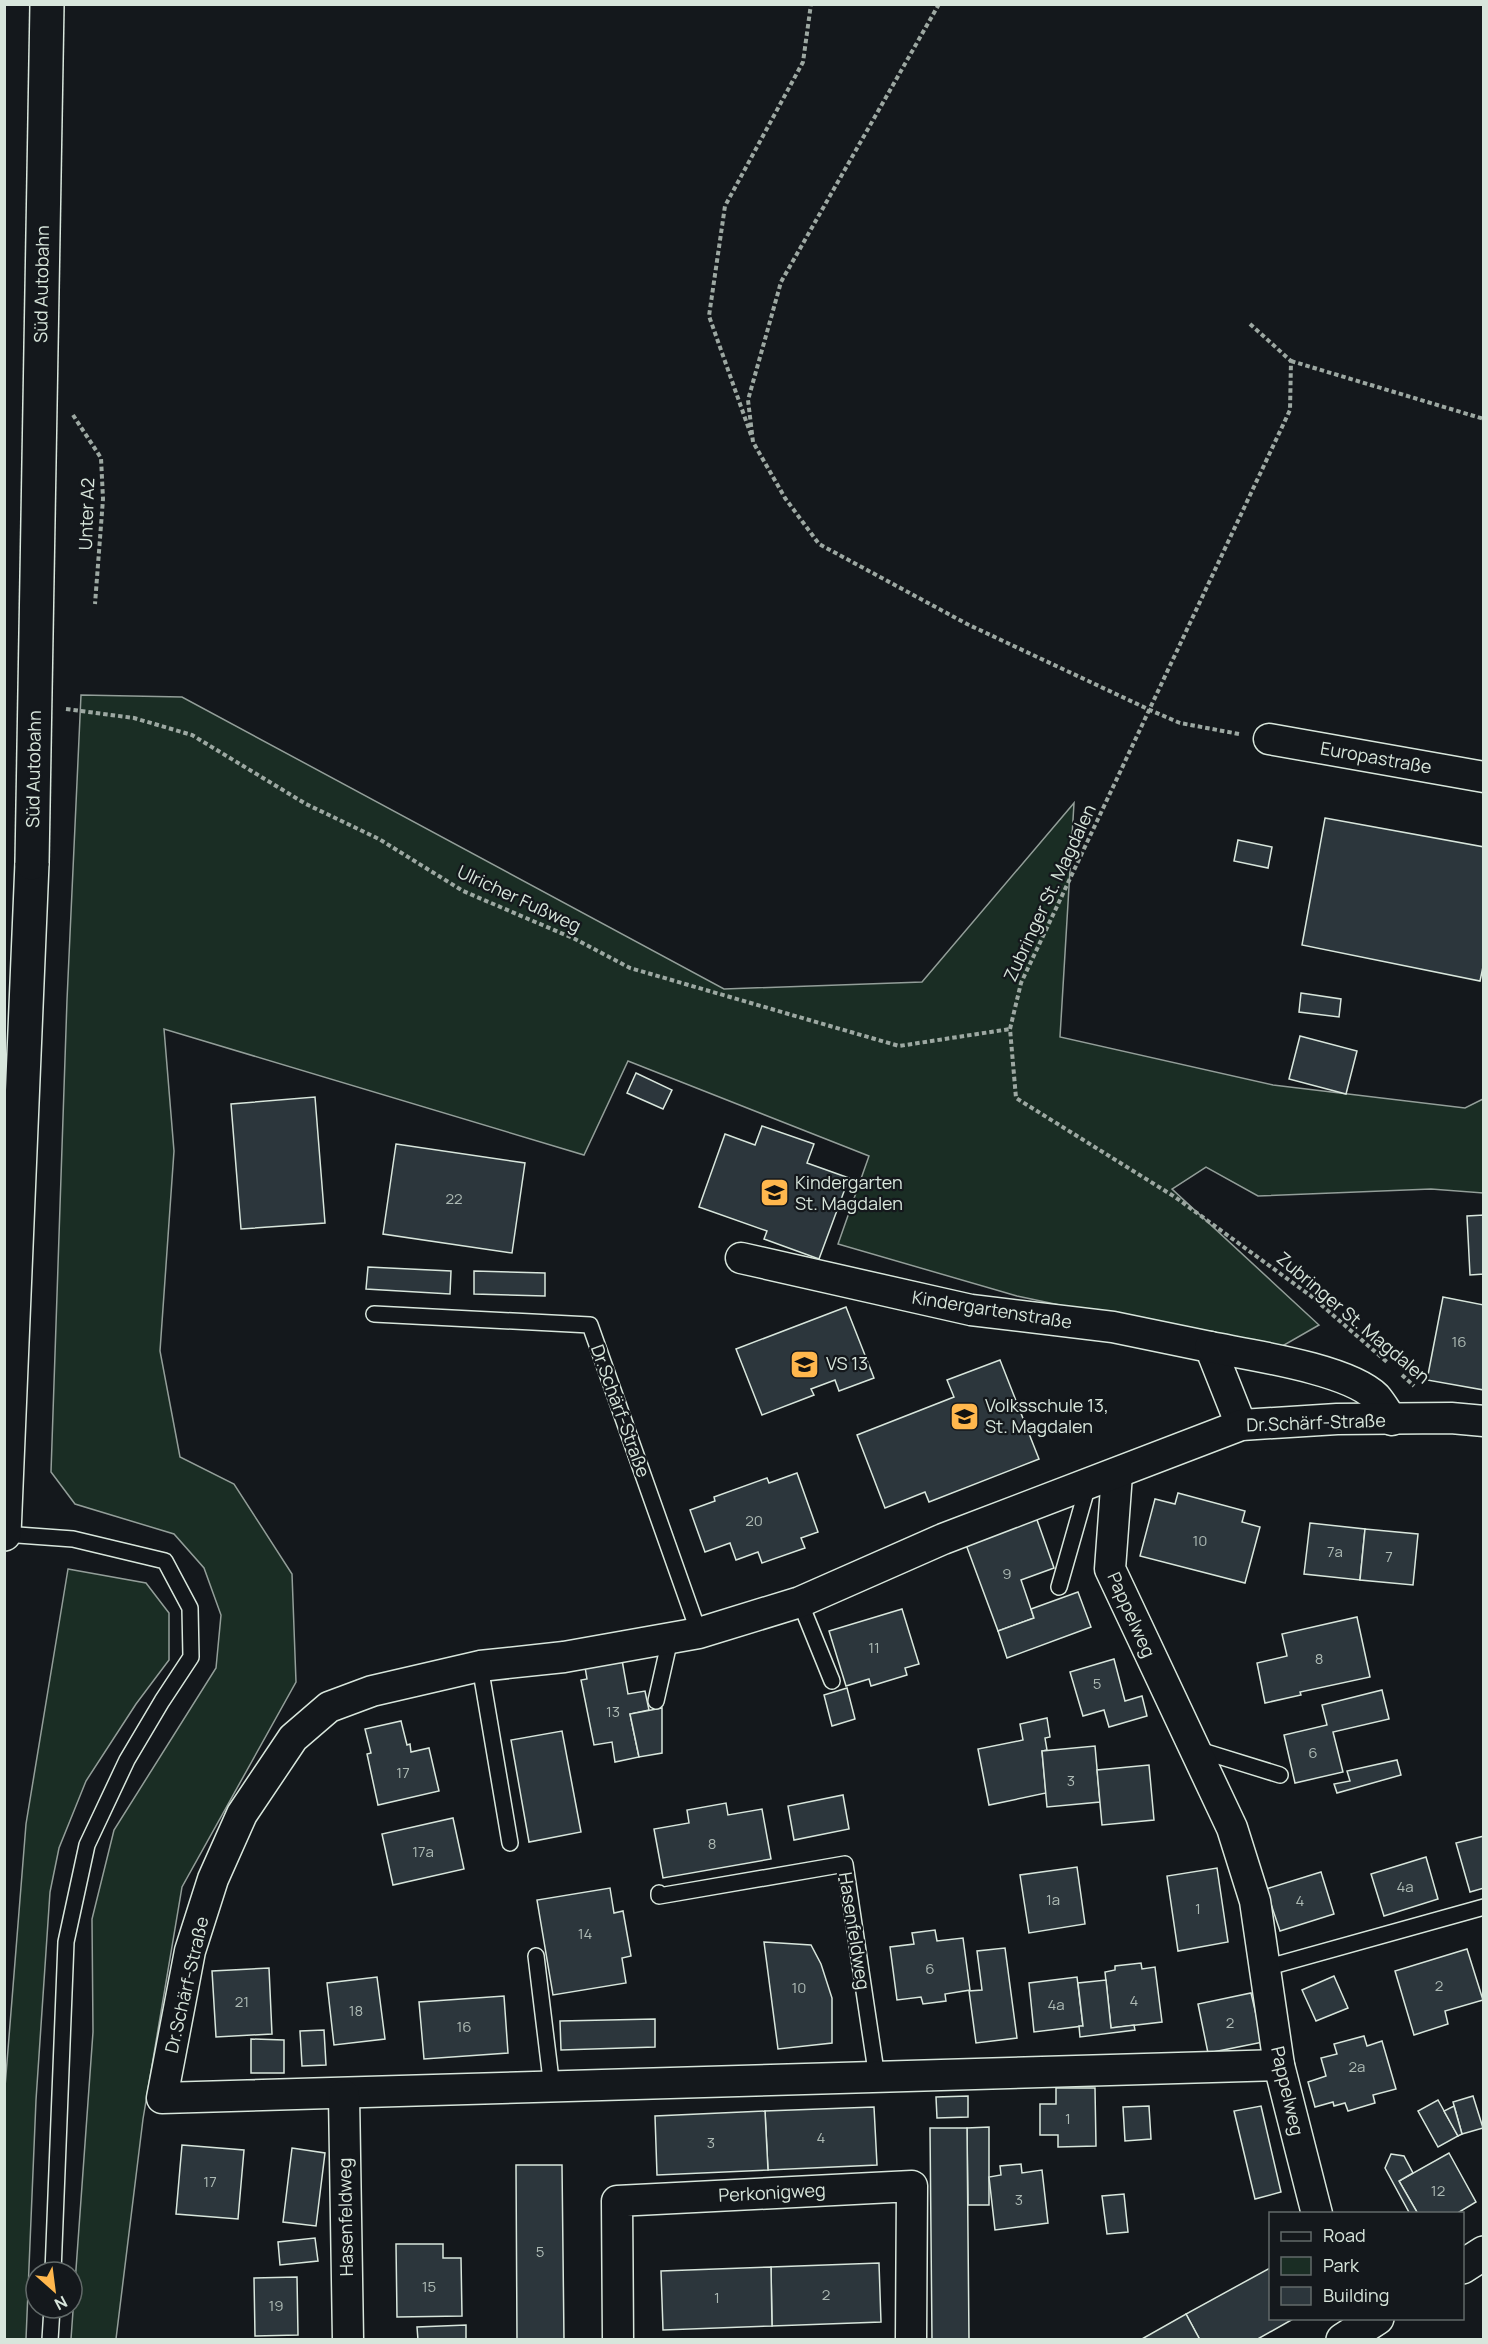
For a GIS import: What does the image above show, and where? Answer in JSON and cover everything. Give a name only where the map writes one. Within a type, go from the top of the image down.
[{"type":"main road","name":"Süd Autobahn","points":[[4,1534],[32,863],[47,4]]},
{"type":"main road","points":[[1464,2266],[1484,2253]]},
{"type":"main road","points":[[1345,2331],[1374,2320]]},
{"type":"street","name":"Europastraße","points":[[1269,739],[1484,777]]},
{"type":"street","name":"Kindergartenstraße","points":[[741,1258],[971,1310],[1113,1327],[1303,1365],[1355,1385],[1375,1396],[1392,1420]]},
{"type":"street","points":[[1210,1347],[1241,1425]]},
{"type":"street","name":"Dr.Schärf-Straße","points":[[344,2095],[162,2098],[190,1951],[213,1879],[242,1814],[293,1738],[329,1707],[372,1691],[480,1666],[564,1657],[685,1636],[800,1602],[943,1539],[1241,1425],[1337,1419],[1451,1418],[1484,1421]]},
{"type":"street","name":"Pappelweg","points":[[1117,1474],[1109,1559],[1113,1579],[1232,1828],[1255,1901],[1279,2065],[1316,2212]]},
{"type":"street","points":[[344,2095],[1279,2065]]},
{"type":"street","name":"Hasenfeldweg","points":[[344,2095],[348,2340]]},
{"type":"street","name":"Perkonigweg","points":[[618,2340],[617,2201],[912,2186],[911,2340]]},
{"type":"lane","name":"Dr.Schärf-Straße","points":[[374,1314],[590,1325],[685,1636]]},
{"type":"lane","points":[[1059,1587],[1089,1485]]},
{"type":"lane","points":[[4,1534],[73,1539],[165,1561],[190,1608],[191,1657],[127,1760],[87,1845],[66,1942],[53,2260]]},
{"type":"lane","points":[[800,1602],[832,1681]]},
{"type":"lane","points":[[656,1701],[685,1636]]},
{"type":"lane","points":[[480,1666],[510,1843]]},
{"type":"lane","points":[[1193,1748],[1280,1775]]},
{"type":"lane","name":"Hasenfeldweg","points":[[658,1893],[659,1896],[845,1864],[877,2078]]},
{"type":"lane","points":[[1265,1968],[1484,1907]]},
{"type":"lane","points":[[536,1956],[552,2088]]},
{"type":"lane","points":[[50,2340],[51,2320]]},
{"type":"path","points":[[811,4],[803,62],[725,206],[709,316],[753,442],[785,498],[819,544],[967,624],[1180,723],[1269,739]]},
{"type":"path","points":[[753,442],[748,400],[781,282],[939,4]]},
{"type":"path","points":[[1250,324],[1291,361],[1484,419]]},
{"type":"path","name":"Zubringer St. Magdalen","points":[[1291,361],[1290,410],[1021,984],[1010,1029],[1016,1098],[1175,1197],[1311,1296],[1390,1365]]},
{"type":"path","name":"Unter A2","points":[[70,409],[101,458],[103,499],[95,604]]},
{"type":"path","name":"Ulricher Fußweg","points":[[55,710],[65,709],[134,718],[192,735],[306,804],[379,839],[463,891],[575,939],[630,968],[899,1046],[1010,1029]]},
{"type":"path","name":"Zubringer St. Magdalen","points":[[1398,1372],[1451,1418]]},
{"type":"green space","points":[[81,695],[182,697],[724,989],[922,982],[1074,803],[1060,1037],[1273,1085],[1465,1108],[1483,1099],[1483,1193],[1431,1189],[1258,1196],[1206,1167],[1172,1189],[1319,1325],[1279,1348],[1206,1336],[1017,1296],[838,1244],[869,1156],[628,1061],[584,1155],[164,1029],[174,1151],[160,1351],[180,1457],[234,1484],[292,1574],[296,1682],[182,1887],[143,2119],[116,2339],[71,2339],[72,2320],[84,2320],[84,2260],[77,2260],[93,2032],[92,1919],[114,1830],[216,1668],[221,1615],[204,1568],[174,1534],[75,1504],[51,1472],[67,1000]]},
{"type":"green space","points":[[68,1569],[146,1583],[169,1613],[169,1660],[136,1704],[86,1781],[59,1848],[50,1892],[36,2100],[29,2260],[24,2260],[26,2339],[5,2339],[5,2087],[26,1824]]},
{"type":"building","points":[[1325,818],[1484,847],[1484,962],[1480,981],[1302,945]]},
{"type":"building","points":[[1238,840],[1272,847],[1268,868],[1234,861]]},
{"type":"building","points":[[1301,993],[1341,999],[1339,1017],[1299,1012]]},
{"type":"building","points":[[1300,1036],[1357,1051],[1346,1094],[1289,1079]]},
{"type":"building","points":[[636,1073],[672,1090],[663,1109],[627,1093]]},
{"type":"building","points":[[315,1097],[325,1223],[241,1229],[231,1104]]},
{"type":"building","name":"Kindergarten St. Magdalen","points":[[762,1126],[814,1144],[807,1163],[849,1178],[819,1259],[764,1239],[767,1231],[699,1207],[725,1134],[755,1145]]},
{"type":"building","points":[[396,1144],[525,1163],[512,1253],[383,1234]]},
{"type":"building","points":[[1484,1215],[1484,1274],[1470,1275],[1467,1216]]},
{"type":"building","points":[[368,1267],[451,1271],[450,1294],[366,1289]]},
{"type":"building","points":[[474,1271],[545,1273],[545,1296],[474,1294]]},
{"type":"building","points":[[1443,1297],[1484,1305],[1484,1390],[1427,1380]]},
{"type":"building","name":"VS 13","points":[[846,1307],[874,1378],[839,1391],[835,1380],[811,1389],[814,1395],[762,1415],[736,1349]]},
{"type":"building","name":"Volksschule 13, St. Magdalen","points":[[1000,1360],[1039,1459],[929,1502],[925,1492],[885,1508],[857,1435],[954,1397],[947,1380]]},
{"type":"building","points":[[797,1473],[818,1532],[801,1538],[805,1548],[762,1563],[758,1552],[736,1560],[730,1543],[705,1552],[690,1510],[715,1501],[714,1497],[767,1478],[769,1483]]},
{"type":"building","points":[[1178,1493],[1245,1511],[1242,1522],[1260,1527],[1245,1583],[1140,1556],[1155,1499],[1175,1504]]},
{"type":"building","points":[[1036,1517],[1054,1568],[1021,1580],[1034,1618],[998,1631],[965,1542]]},
{"type":"building","points":[[1310,1523],[1365,1529],[1360,1580],[1304,1574]]},
{"type":"building","points":[[1365,1529],[1418,1534],[1413,1585],[1360,1580]]},
{"type":"building","points":[[1078,1592],[1091,1627],[1007,1658],[998,1631],[1034,1618],[1031,1609]]},
{"type":"building","points":[[902,1609],[919,1664],[905,1668],[907,1675],[871,1686],[869,1679],[846,1686],[829,1631]]},
{"type":"building","points":[[1357,1617],[1370,1677],[1300,1692],[1301,1695],[1265,1703],[1257,1663],[1287,1656],[1282,1634]]},
{"type":"building","points":[[1114,1659],[1125,1701],[1142,1696],[1147,1716],[1109,1727],[1104,1710],[1083,1716],[1070,1672]]},
{"type":"building","points":[[622,1660],[628,1694],[645,1691],[649,1710],[630,1714],[639,1757],[615,1762],[612,1742],[594,1745],[581,1680],[587,1679],[585,1667]]},
{"type":"building","points":[[847,1688],[855,1719],[832,1726],[824,1695]]},
{"type":"building","points":[[1382,1690],[1389,1719],[1333,1732],[1343,1772],[1295,1783],[1284,1735],[1327,1725],[1322,1705]]},
{"type":"building","points":[[662,1708],[662,1753],[639,1757],[630,1714]]},
{"type":"building","points":[[1047,1718],[1050,1737],[1045,1738],[1047,1750],[1042,1751],[1046,1793],[989,1805],[978,1749],[1023,1740],[1020,1724]]},
{"type":"building","points":[[401,1721],[411,1752],[429,1748],[439,1791],[378,1805],[367,1754],[371,1753],[365,1729]]},
{"type":"building","points":[[562,1731],[581,1832],[529,1842],[511,1740]]},
{"type":"building","points":[[1095,1746],[1100,1802],[1047,1807],[1042,1751]]},
{"type":"building","points":[[1397,1760],[1401,1775],[1337,1793],[1334,1784],[1350,1781],[1347,1771]]},
{"type":"building","points":[[1149,1765],[1154,1820],[1102,1825],[1097,1770]]},
{"type":"building","points":[[843,1795],[849,1829],[794,1840],[788,1806]]},
{"type":"building","points":[[726,1803],[728,1815],[762,1809],[771,1859],[663,1878],[654,1829],[689,1823],[687,1810]]},
{"type":"building","points":[[453,1818],[464,1869],[393,1885],[382,1834]]},
{"type":"building","points":[[1484,1836],[1484,1888],[1470,1892],[1456,1843]]},
{"type":"building","points":[[1426,1857],[1438,1899],[1384,1916],[1371,1874]]},
{"type":"building","points":[[1077,1867],[1085,1924],[1029,1933],[1020,1875]]},
{"type":"building","points":[[1217,1868],[1228,1942],[1178,1951],[1167,1876]]},
{"type":"building","points":[[1321,1872],[1334,1914],[1280,1931],[1266,1889]]},
{"type":"building","points":[[610,1888],[614,1913],[623,1911],[631,1956],[622,1958],[626,1983],[553,1995],[537,1900]]},
{"type":"building","points":[[935,1930],[937,1941],[963,1938],[970,1990],[945,1994],[946,2001],[923,2004],[921,1997],[897,2000],[890,1947],[914,1944],[912,1933]]},
{"type":"building","points":[[764,1942],[811,1945],[821,1964],[832,1998],[832,2043],[778,2049]]},
{"type":"building","points":[[1005,1948],[1017,2038],[976,2043],[969,1991],[982,1990],[977,1951]]},
{"type":"building","points":[[1467,1949],[1483,2000],[1445,2011],[1448,2024],[1414,2035],[1395,1971]]},
{"type":"building","points":[[1141,1963],[1142,1969],[1155,1967],[1162,2022],[1111,2028],[1105,1972],[1115,1970],[1115,1966]]},
{"type":"building","points":[[269,1968],[272,2034],[216,2037],[212,1971]]},
{"type":"building","points":[[1334,1976],[1348,2008],[1316,2021],[1302,1990]]},
{"type":"building","points":[[377,1977],[385,2039],[334,2045],[327,1983]]},
{"type":"building","points":[[1077,1977],[1083,2026],[1034,2032],[1029,1983]]},
{"type":"building","points":[[1106,1980],[1111,2028],[1134,2025],[1135,2030],[1080,2037],[1079,2026],[1083,2026],[1078,1983]]},
{"type":"building","points":[[1251,1993],[1258,2023],[1268,2041],[1208,2053],[1198,2004]]},
{"type":"building","points":[[504,1996],[508,2053],[424,2059],[419,2002]]},
{"type":"building","points":[[655,2019],[655,2047],[561,2050],[560,2021]]},
{"type":"building","points":[[324,2030],[326,2065],[302,2066],[300,2031]]},
{"type":"building","points":[[1364,2036],[1367,2046],[1382,2041],[1396,2089],[1373,2095],[1375,2103],[1348,2111],[1345,2103],[1334,2106],[1333,2102],[1315,2107],[1308,2082],[1326,2076],[1321,2058],[1337,2054],[1334,2044]]},
{"type":"building","points":[[251,2039],[284,2040],[284,2073],[251,2073]]},
{"type":"building","points":[[1056,2088],[1095,2088],[1096,2146],[1058,2147],[1058,2135],[1040,2135],[1040,2104],[1056,2104]]},
{"type":"building","points":[[968,2096],[968,2117],[937,2118],[936,2097]]},
{"type":"building","points":[[1473,2096],[1483,2128],[1462,2134],[1453,2102]]},
{"type":"building","points":[[1438,2100],[1458,2136],[1438,2147],[1418,2111]]},
{"type":"building","points":[[1149,2106],[1151,2139],[1125,2141],[1123,2107]]},
{"type":"building","points":[[1261,2106],[1281,2192],[1255,2199],[1234,2111]]},
{"type":"building","points":[[1454,2106],[1462,2134],[1458,2136],[1444,2111]]},
{"type":"building","points":[[874,2107],[877,2165],[768,2170],[765,2111]]},
{"type":"building","points":[[765,2111],[768,2170],[657,2175],[655,2116]]},
{"type":"building","points":[[989,2127],[989,2205],[968,2205],[967,2128]]},
{"type":"building","points":[[930,2128],[967,2128],[969,2340],[932,2340]]},
{"type":"building","points":[[182,2145],[244,2150],[238,2219],[176,2214]]},
{"type":"building","points":[[292,2148],[325,2153],[316,2226],[283,2222]]},
{"type":"building","points":[[1449,2153],[1476,2202],[1459,2212],[1417,2212],[1399,2181]]},
{"type":"building","points":[[1391,2154],[1404,2156],[1413,2173],[1399,2181],[1417,2212],[1409,2212],[1385,2168]]},
{"type":"building","points":[[1021,2164],[1022,2173],[1042,2170],[1048,2223],[995,2230],[989,2177],[1001,2175],[1000,2166]]},
{"type":"building","points":[[516,2165],[562,2165],[564,2340],[517,2340]]},
{"type":"building","points":[[1124,2194],[1128,2232],[1107,2234],[1102,2196]]},
{"type":"building","points":[[315,2238],[318,2261],[280,2265],[278,2242]]},
{"type":"building","points":[[396,2244],[443,2244],[443,2258],[461,2258],[462,2316],[397,2317]]},
{"type":"building","points":[[879,2263],[881,2322],[772,2326],[771,2267]]},
{"type":"building","points":[[771,2267],[772,2326],[663,2330],[661,2271]]},
{"type":"building","points":[[1269,2269],[1269,2320],[1291,2320],[1256,2340],[1200,2340],[1186,2314]]},
{"type":"building","points":[[297,2277],[298,2335],[255,2336],[254,2278]]},
{"type":"building","points":[[1186,2314],[1200,2340],[1140,2340]]},
{"type":"building","points":[[466,2325],[466,2340],[418,2340],[417,2327]]},
{"type":"place","name":"Kindergarten St. Magdalen","points":[[774,1193]]},
{"type":"place","name":"VS 13","points":[[805,1364]]},
{"type":"place","name":"Volksschule 13, St. Magdalen","points":[[964,1416]]}]
